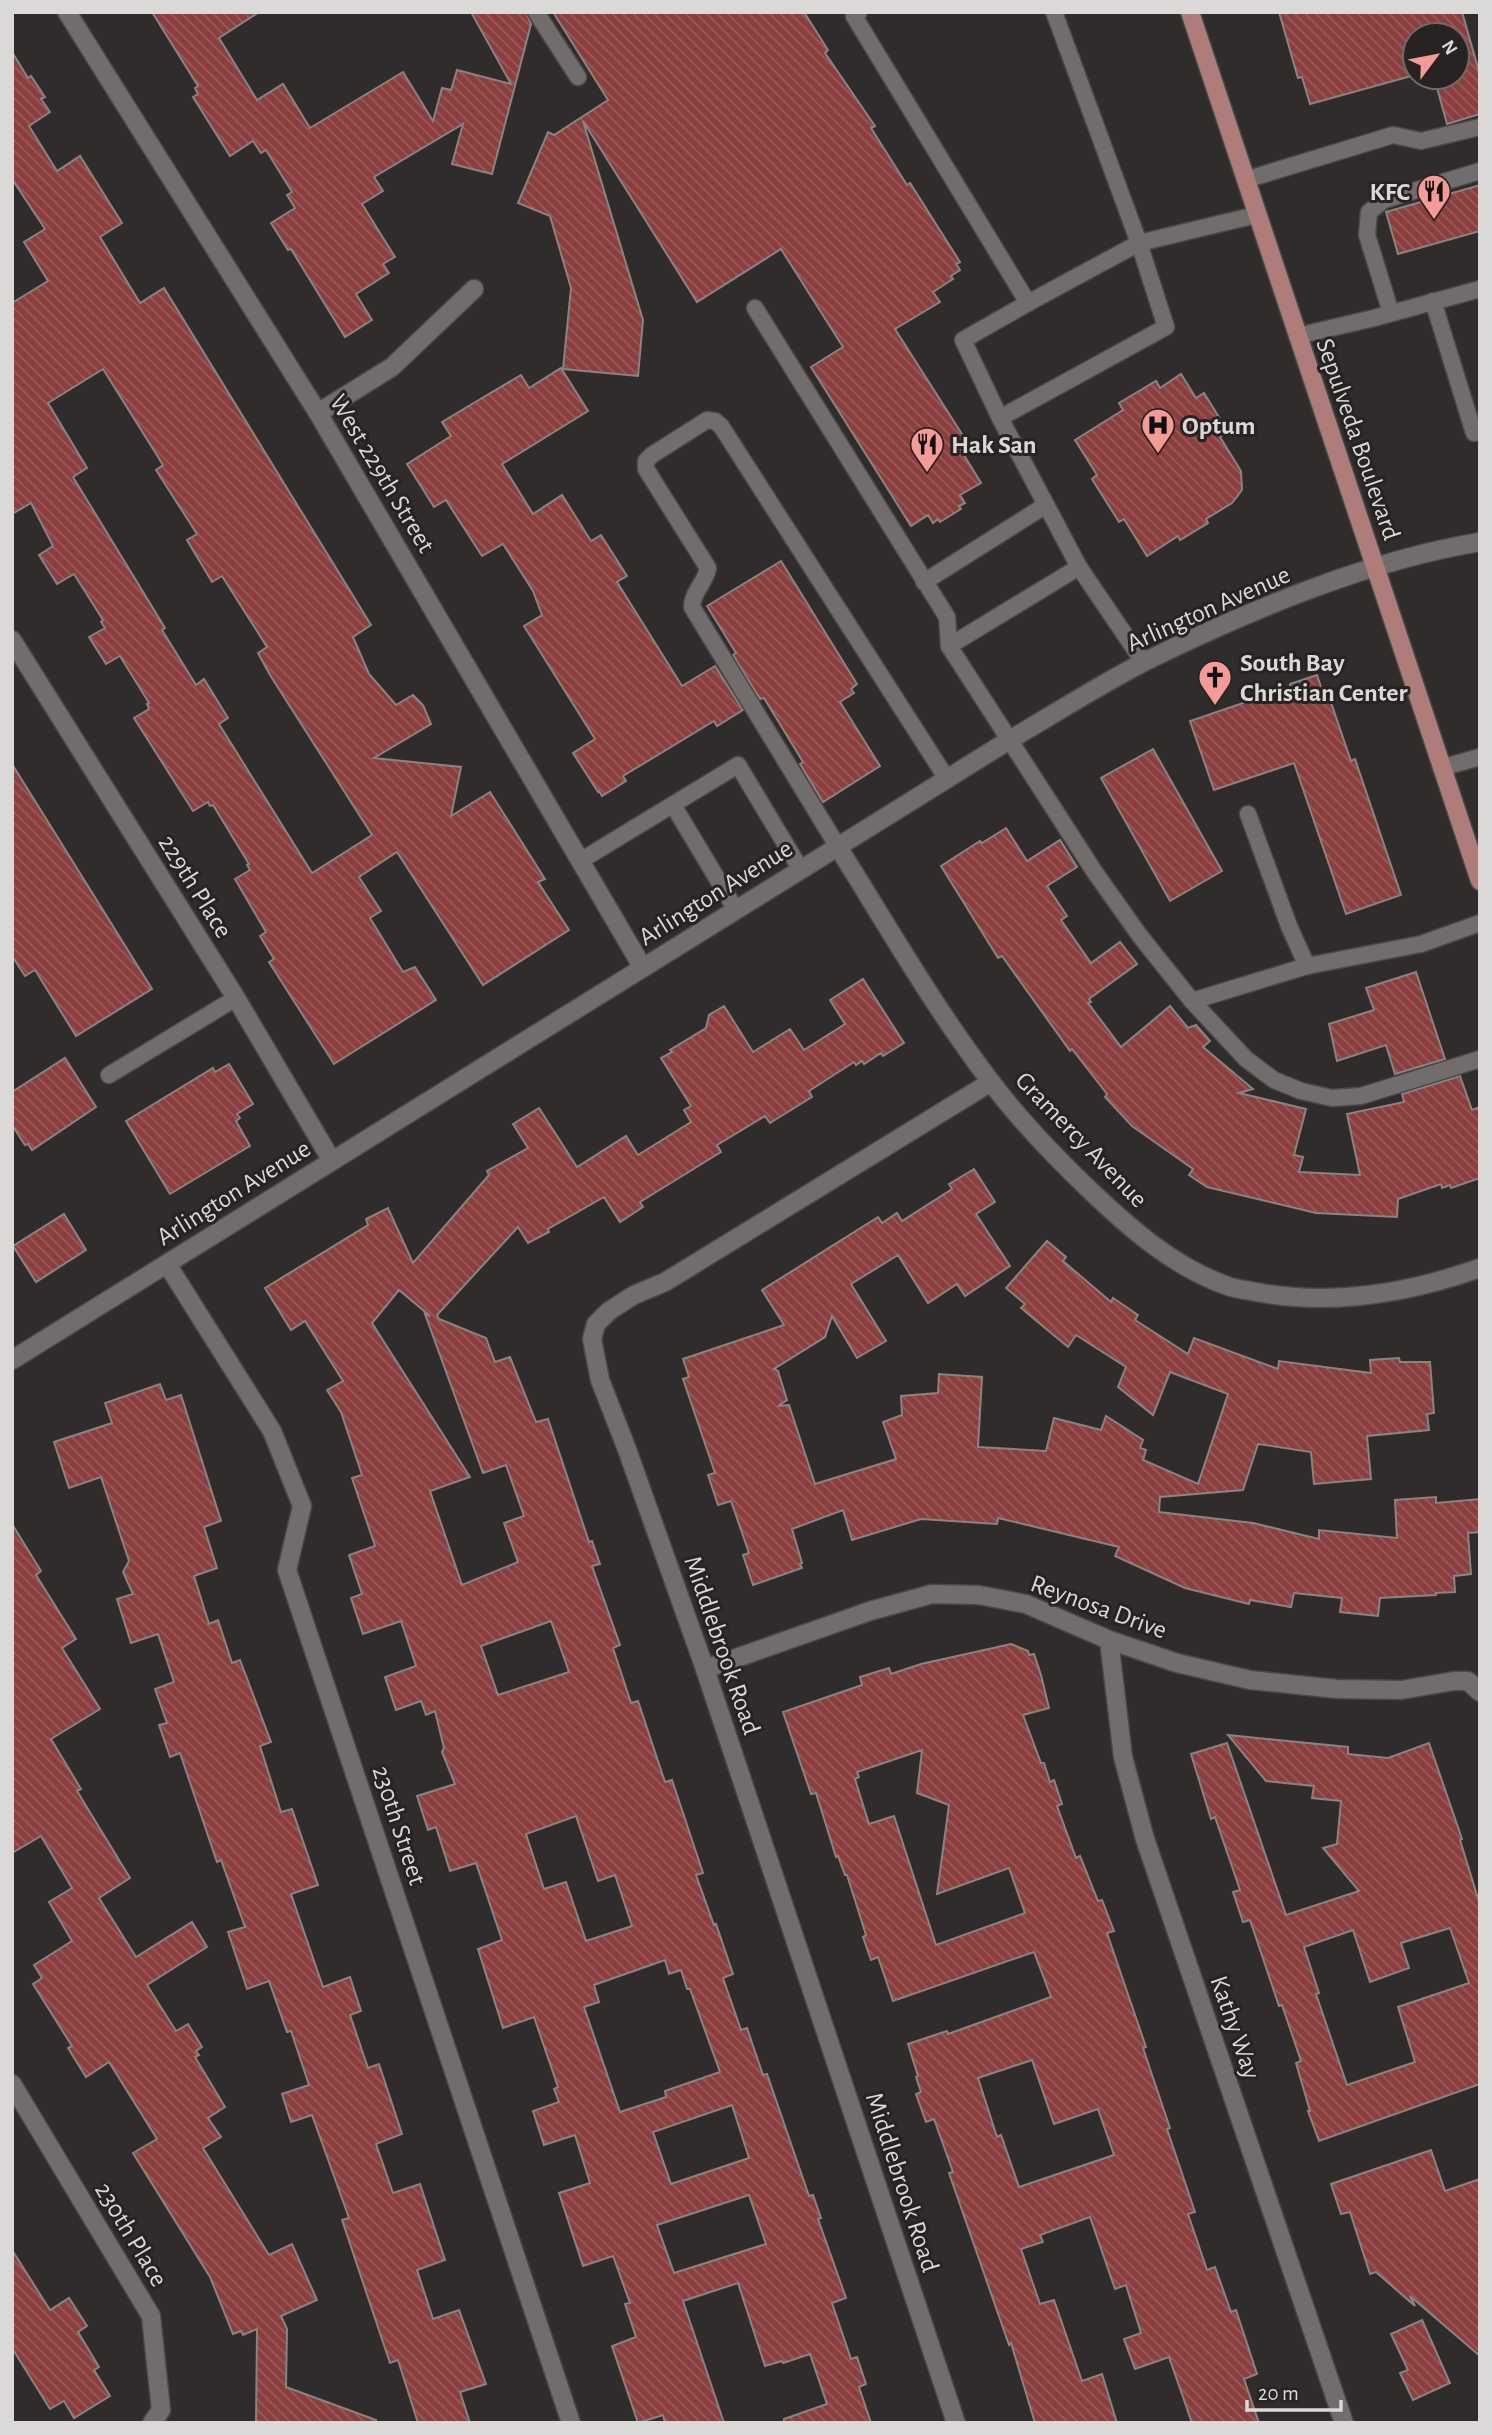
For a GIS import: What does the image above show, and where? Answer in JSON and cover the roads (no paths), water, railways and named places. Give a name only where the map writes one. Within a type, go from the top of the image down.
[{"type":"main road","name":"Sepulveda Boulevard","points":[[1190,12],[1480,881]]},
{"type":"street","name":"West 229th Street","points":[[67,12],[318,413],[643,968]]},
{"type":"street","points":[[318,413],[392,367],[474,289]]},
{"type":"street","name":"Arlington Avenue","points":[[13,1358],[1011,739],[1144,663],[1256,612],[1374,566],[1480,542]]},
{"type":"street","name":"229th Place","points":[[12,640],[236,998],[332,1161]]},
{"type":"street","name":"Gramercy Avenue","points":[[838,847],[925,985],[991,1082],[1057,1159],[1128,1227],[1177,1261],[1226,1286],[1282,1297],[1341,1297],[1394,1292],[1480,1268]]},
{"type":"street","name":"Middlebrook Road","points":[[956,2423],[705,1669],[600,1380],[592,1339],[596,1324],[609,1311],[634,1295],[665,1282],[991,1082]]},
{"type":"street","name":"230th Street","points":[[167,1264],[272,1431],[302,1506],[287,1570],[571,2423]]},
{"type":"street","name":"Reynosa Drive","points":[[705,1669],[870,1611],[932,1594],[979,1595],[1026,1604],[1109,1640],[1177,1663],[1250,1679],[1338,1689],[1401,1690],[1468,1681],[1480,1692]]},
{"type":"street","name":"Kathy Way","points":[[1109,1640],[1123,1758],[1145,1839],[1343,2423]]},
{"type":"street","name":"230th Place","points":[[12,2084],[151,2316],[160,2410],[152,2423]]},
{"type":"lane","points":[[536,12],[578,77]]},
{"type":"lane","points":[[859,12],[854,16],[1028,303]]},
{"type":"lane","points":[[999,418],[1166,327],[1139,243],[1054,12]]},
{"type":"lane","points":[[1245,180],[1393,135],[1421,141],[1480,127]]},
{"type":"lane","points":[[1391,313],[1367,235],[1369,212],[1384,200],[1480,171]]},
{"type":"lane","points":[[1144,663],[1079,567],[999,418],[963,340],[1139,243],[1256,215]]},
{"type":"lane","points":[[1297,336],[1480,289]]},
{"type":"lane","points":[[1433,301],[1474,433],[1480,432]]},
{"type":"lane","points":[[755,308],[947,617],[949,646],[1094,871],[1140,936],[1192,1001],[1246,1059],[1274,1080],[1301,1091],[1332,1098],[1361,1096],[1480,1059]]},
{"type":"lane","points":[[838,847],[692,607],[692,600],[707,575],[708,568],[646,469],[646,461],[652,455],[707,420],[715,421],[721,426],[947,779]]},
{"type":"lane","points":[[925,582],[1046,505]]},
{"type":"lane","points":[[949,646],[1079,567]]},
{"type":"lane","points":[[1441,768],[1480,757]]},
{"type":"lane","points":[[580,861],[738,765],[801,870]]},
{"type":"lane","points":[[673,805],[736,910]]},
{"type":"lane","points":[[1248,814],[1307,967]]},
{"type":"lane","points":[[1192,1001],[1307,967],[1421,944],[1480,923]]},
{"type":"lane","points":[[109,1075],[236,998]]},
{"type":"place","name":"KFC","points":[[1434,221]]},
{"type":"place","name":"Optum","points":[[1158,455]]},
{"type":"place","name":"Hak San","points":[[927,474]]},
{"type":"place","name":"South Bay Christian Center","points":[[1215,707]]}]
